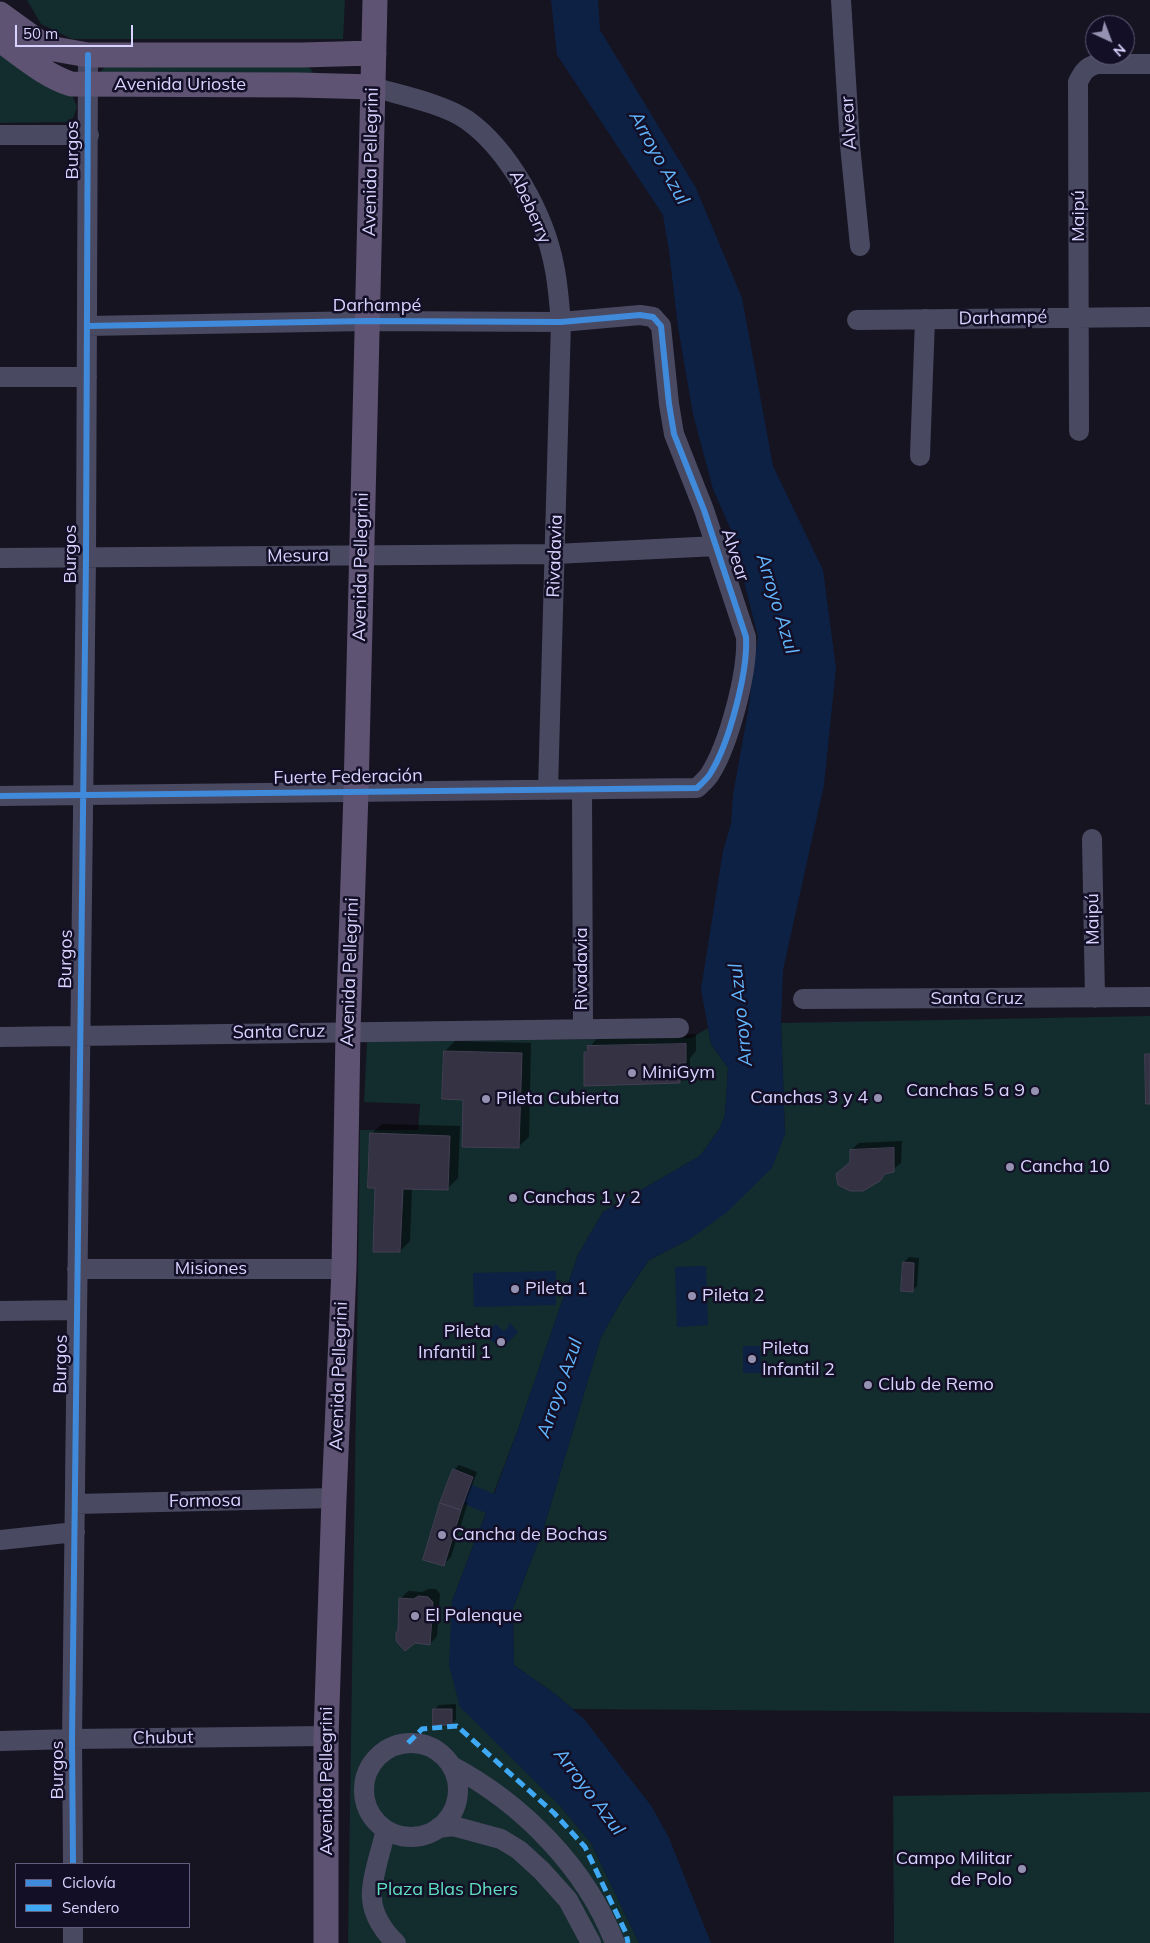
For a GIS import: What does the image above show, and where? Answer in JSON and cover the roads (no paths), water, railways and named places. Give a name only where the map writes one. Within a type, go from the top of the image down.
[{"type":"main road","name":"Avenida Pellegrini","points":[[326,1943],[326,1736],[334,1498],[344,1269],[352,1241],[353,1204],[348,1031],[356,792],[375,0]]},
{"type":"main road","name":"Avenida Urioste","points":[[0,14],[40,43],[54,49],[88,55],[374,53]]},
{"type":"main road","name":"Avenida Urioste","points":[[0,40],[43,71],[58,80],[71,84],[88,86],[299,85],[373,87]]},
{"type":"street","name":"Alvear","points":[[841,0],[860,246]]},
{"type":"street","name":"Burgos","points":[[73,1863],[72,1738],[86,558],[88,55]]},
{"type":"street","name":"Maipú","points":[[1079,431],[1078,82],[1082,73],[1089,66],[1097,64],[1150,64]]},
{"type":"street","name":"Abeberry","points":[[373,87],[444,109],[466,119],[482,133],[510,164],[528,194],[554,264],[561,322]]},
{"type":"street","points":[[0,135],[89,135]]},
{"type":"street","name":"Darhampé","points":[[87,326],[368,321],[561,322],[647,315],[653,317],[661,326]]},
{"type":"street","name":"Darhampé","points":[[857,320],[1150,317]]},
{"type":"street","points":[[920,456],[925,319]]},
{"type":"street","name":"Rivadavia","points":[[548,790],[561,322]]},
{"type":"street","name":"Alvear","points":[[661,326],[674,434],[717,546],[746,637],[747,654],[743,677],[730,726],[716,763],[709,776],[697,788]]},
{"type":"street","points":[[0,377],[87,377]]},
{"type":"street","name":"Mesura","points":[[0,558],[556,554],[717,546]]},
{"type":"street","name":"Fuerte Federación","points":[[0,796],[697,788]]},
{"type":"street","name":"Rivadavia","points":[[582,790],[582,1028]]},
{"type":"street","name":"Maipú","points":[[1092,839],[1094,998]]},
{"type":"street","name":"Santa Cruz","points":[[803,999],[1150,997]]},
{"type":"street","name":"Santa Cruz","points":[[0,1037],[679,1028]]},
{"type":"street","name":"Misiones","points":[[77,1268],[344,1269]]},
{"type":"street","points":[[0,1311],[77,1310]]},
{"type":"street","name":"Formosa","points":[[75,1504],[334,1498]]},
{"type":"street","points":[[0,1540],[75,1532]]},
{"type":"street","name":"Chubut","points":[[0,1741],[72,1738],[326,1736]]},
{"type":"street","points":[[398,1744],[421,1744],[434,1748],[452,1766],[458,1780],[455,1807],[448,1819],[438,1828],[426,1834],[412,1837],[386,1830],[376,1822],[365,1800],[364,1787],[372,1764],[380,1754],[398,1744]]},
{"type":"street","points":[[452,1766],[471,1776],[510,1804],[558,1851],[585,1884],[605,1917],[615,1943]]},
{"type":"street","points":[[438,1828],[453,1826],[501,1839],[518,1850],[542,1871],[568,1900],[591,1943]]},
{"type":"street","points":[[386,1830],[371,1898],[377,1918],[396,1943]]},
{"type":"street","points":[[73,1928],[74,1943]]},
{"type":"water","name":"Arroyo Azul","points":[[551,0],[598,0],[600,30],[696,188],[742,298],[773,466],[823,570],[836,668],[824,785],[783,970],[781,1023],[785,1134],[772,1168],[726,1213],[690,1239],[649,1260],[623,1298],[601,1337],[544,1527],[513,1608],[514,1665],[555,1694],[584,1719],[652,1807],[669,1838],[711,1943],[639,1943],[591,1843],[561,1807],[460,1707],[449,1665],[452,1601],[486,1513],[462,1503],[470,1484],[494,1494],[578,1255],[603,1212],[698,1157],[720,1128],[725,1115],[728,1068],[711,1044],[701,989],[723,851],[731,824],[733,795],[748,711],[758,637],[731,530],[713,489],[693,414],[678,327],[663,215],[557,55]]},
{"type":"water","name":"Pileta 2","points":[[706,1266],[708,1325],[677,1327],[675,1267]]},
{"type":"water","name":"Pileta 1","points":[[556,1271],[556,1305],[474,1307],[473,1273]]},
{"type":"water","name":"Pileta Infantil 1","points":[[510,1323],[518,1332],[503,1348],[483,1335],[496,1324],[503,1331],[507,1329]]},
{"type":"water","name":"Pileta Infantil 2","points":[[743,1346],[760,1346],[761,1373],[743,1373]]},
{"type":"place","name":"MiniGym","points":[[632,1073]]},
{"type":"place","name":"Canchas 5 a 9","points":[[1035,1091]]},
{"type":"place","name":"Canchas 3 y 4","points":[[878,1098]]},
{"type":"place","name":"Pileta Cubierta","points":[[486,1099]]},
{"type":"place","name":"Cancha 10","points":[[1010,1167]]},
{"type":"place","name":"Canchas 1 y 2","points":[[513,1198]]},
{"type":"place","name":"Pileta 1","points":[[515,1289]]},
{"type":"place","name":"Pileta 2","points":[[692,1296]]},
{"type":"place","name":"Pileta Infantil 1","points":[[501,1342]]},
{"type":"place","name":"Pileta Infantil 2","points":[[752,1359]]},
{"type":"place","name":"Club de Remo","points":[[868,1385]]},
{"type":"place","name":"Cancha de Bochas","points":[[442,1535]]},
{"type":"place","name":"El Palenque","points":[[415,1616]]},
{"type":"place","name":"Campo Militar de Polo","points":[[1022,1869]]},
{"type":"park label","name":"Plaza Blas Dhers","points":[[447,1890]]}]
